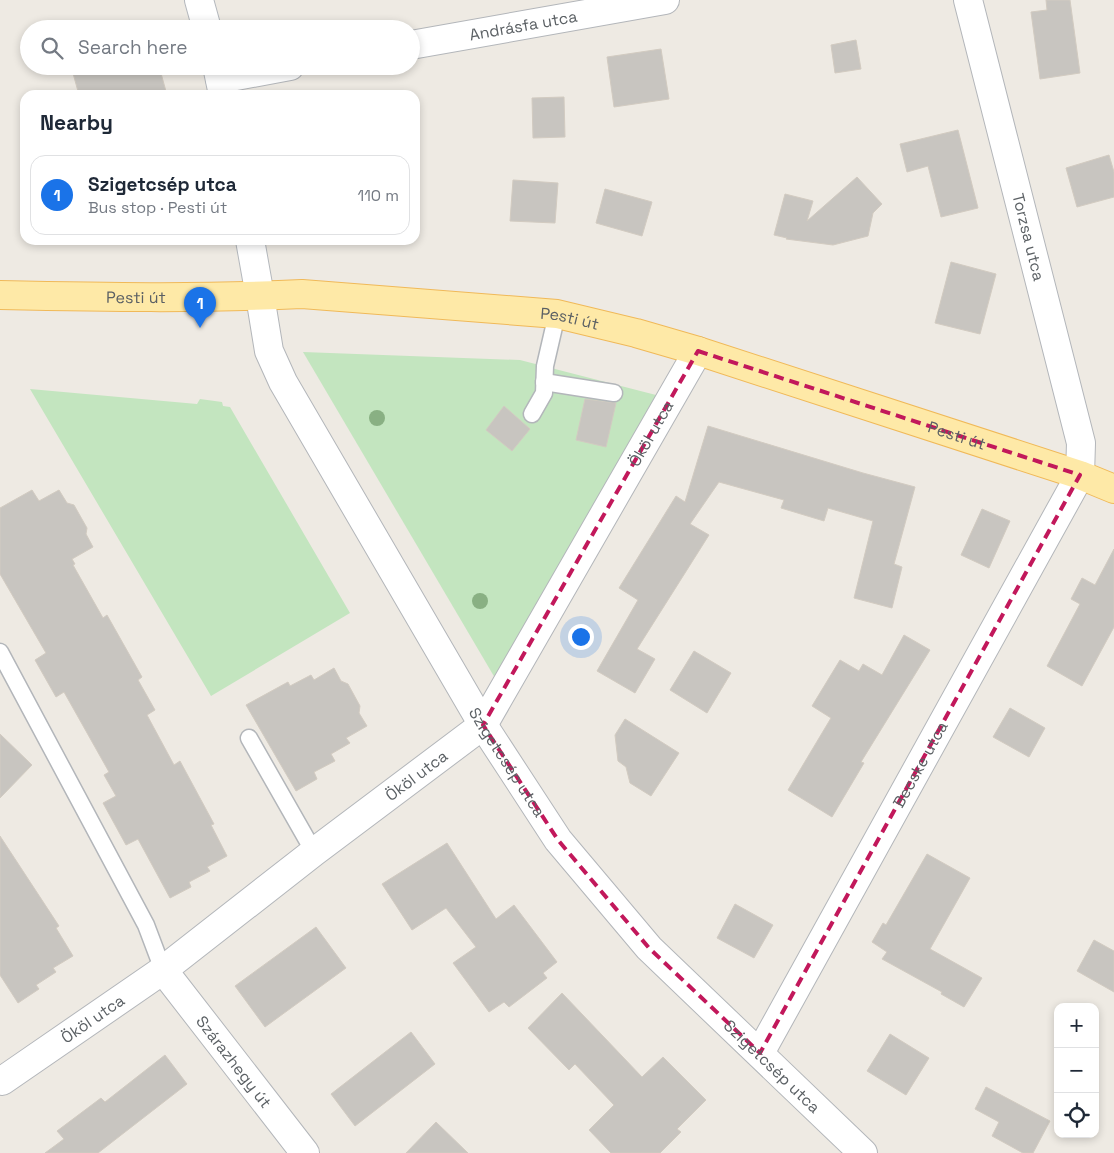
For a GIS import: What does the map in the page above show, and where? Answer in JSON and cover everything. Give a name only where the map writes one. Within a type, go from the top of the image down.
[{"type":"main road","name":"Pesti út","points":[[0,295],[91,297],[302,294],[557,314],[636,333],[698,351],[1080,475],[1114,489]]},
{"type":"street","points":[[199,0],[205,20]]},
{"type":"street","name":"Andrásfa utca","points":[[420,43],[665,0]]},
{"type":"street","name":"Torzsa utca","points":[[968,0],[1082,443],[1080,475]]},
{"type":"street","points":[[220,80],[245,75]]},
{"type":"street","name":"Szigetcsép utca","points":[[251,245],[269,352],[283,382],[483,725],[558,840],[650,948],[863,1153]]},
{"type":"street","name":"Ököl utca","points":[[1,1080],[163,970],[314,852],[483,725],[698,351]]},
{"type":"street","name":"Becske utca","points":[[760,1053],[1080,475]]},
{"type":"street","name":"Szárazhegy út","points":[[163,970],[305,1153]]},
{"type":"lane","points":[[532,414],[544,393],[545,366],[557,314]]},
{"type":"lane","points":[[544,382],[614,393]]},
{"type":"lane","points":[[0,652],[146,925],[163,970]]},
{"type":"lane","points":[[249,738],[314,852]]},
{"type":"highlighted area","points":[[698,351],[1080,475],[760,1053],[649,948],[558,840],[483,725]]},
{"type":"green space","points":[[303,352],[520,360],[656,395],[495,678]]},
{"type":"green space","points":[[30,389],[197,404],[200,399],[222,402],[223,406],[230,407],[350,613],[211,696]]},
{"type":"building","points":[[1046,0],[1070,0],[1080,73],[1040,79],[1031,12],[1047,10]]},
{"type":"building","points":[[856,40],[861,69],[835,73],[831,45]]},
{"type":"building","points":[[661,49],[669,99],[614,107],[607,57]]},
{"type":"building","points":[[73,75],[161,75],[166,90],[78,90]]},
{"type":"building","points":[[564,97],[565,137],[533,138],[532,98]]},
{"type":"building","points":[[958,130],[978,208],[941,217],[928,166],[907,172],[900,144]]},
{"type":"building","points":[[1109,155],[1114,172],[1114,197],[1077,207],[1066,168]]},
{"type":"building","points":[[857,177],[882,204],[873,213],[868,236],[833,245],[786,239],[774,235],[785,194],[813,201],[807,221]]},
{"type":"building","points":[[513,180],[558,183],[555,223],[510,221]]},
{"type":"building","points":[[605,189],[652,202],[642,236],[596,223]]},
{"type":"building","points":[[951,262],[996,274],[980,334],[935,323]]},
{"type":"building","points":[[585,399],[616,403],[606,447],[576,440]]},
{"type":"building","points":[[504,406],[530,429],[512,451],[486,430]]},
{"type":"building","points":[[708,426],[915,487],[894,564],[902,567],[892,608],[854,598],[873,521],[828,508],[824,521],[781,508],[784,500],[719,482],[690,524],[709,535],[637,649],[655,659],[635,693],[597,671],[638,600],[619,588],[676,496],[685,502]]},
{"type":"building","points":[[32,490],[39,501],[59,490],[67,503],[74,505],[87,528],[86,534],[93,547],[72,559],[75,564],[73,565],[103,618],[107,615],[142,677],[138,680],[155,710],[147,715],[174,765],[180,761],[214,824],[211,825],[227,856],[207,867],[210,871],[189,882],[191,887],[170,898],[138,839],[126,845],[103,803],[116,796],[104,775],[109,772],[64,692],[56,697],[35,660],[46,653],[0,574],[0,508]]},
{"type":"building","points":[[982,509],[1010,521],[989,568],[961,555]]},
{"type":"building","points":[[1114,549],[1114,627],[1082,686],[1047,666],[1080,604],[1071,599],[1082,578],[1095,585]]},
{"type":"building","points":[[904,635],[930,650],[861,762],[864,763],[832,817],[788,790],[831,718],[812,706],[840,660],[859,671],[863,664],[882,675]]},
{"type":"building","points":[[694,651],[731,673],[707,713],[670,690]]},
{"type":"building","points":[[334,668],[341,681],[348,684],[360,706],[359,713],[367,726],[346,738],[350,743],[331,754],[335,761],[314,772],[317,779],[296,791],[246,705],[288,682],[290,686],[311,675],[314,680]]},
{"type":"building","points":[[1010,708],[1045,728],[1029,757],[993,737]]},
{"type":"building","points":[[625,719],[679,753],[651,796],[630,783],[626,767],[618,761],[615,735]]},
{"type":"building","points":[[0,734],[32,765],[0,798]]},
{"type":"building","points":[[0,836],[59,926],[56,928],[73,956],[53,968],[56,972],[36,985],[39,989],[18,1003],[0,975]]},
{"type":"building","points":[[447,843],[496,919],[514,905],[557,962],[543,973],[547,978],[509,1007],[504,1002],[489,1012],[453,963],[476,947],[446,908],[412,930],[382,884]]},
{"type":"building","points":[[927,854],[970,878],[930,949],[982,978],[964,1007],[941,994],[942,992],[882,959],[887,952],[872,942],[883,923],[886,925]]},
{"type":"building","points":[[735,904],[773,925],[754,958],[717,938]]},
{"type":"building","points":[[316,927],[346,968],[265,1027],[235,986]]},
{"type":"building","points":[[1094,940],[1114,951],[1114,992],[1077,971]]},
{"type":"building","points":[[562,993],[642,1077],[663,1057],[706,1100],[677,1129],[681,1132],[660,1153],[611,1153],[589,1130],[614,1105],[575,1064],[569,1070],[528,1028]]},
{"type":"building","points":[[411,1032],[435,1064],[355,1126],[331,1094]]},
{"type":"building","points":[[890,1034],[929,1058],[906,1095],[867,1071]]},
{"type":"building","points":[[165,1055],[187,1084],[98,1153],[45,1153],[64,1139],[57,1131],[101,1098],[105,1102]]},
{"type":"building","points":[[986,1087],[1050,1121],[1033,1153],[1023,1153],[992,1136],[999,1122],[975,1109]]},
{"type":"building","points":[[436,1122],[468,1153],[406,1153]]},
{"type":"place","name":"Szigetcsép utca","points":[[200,328]]}]
